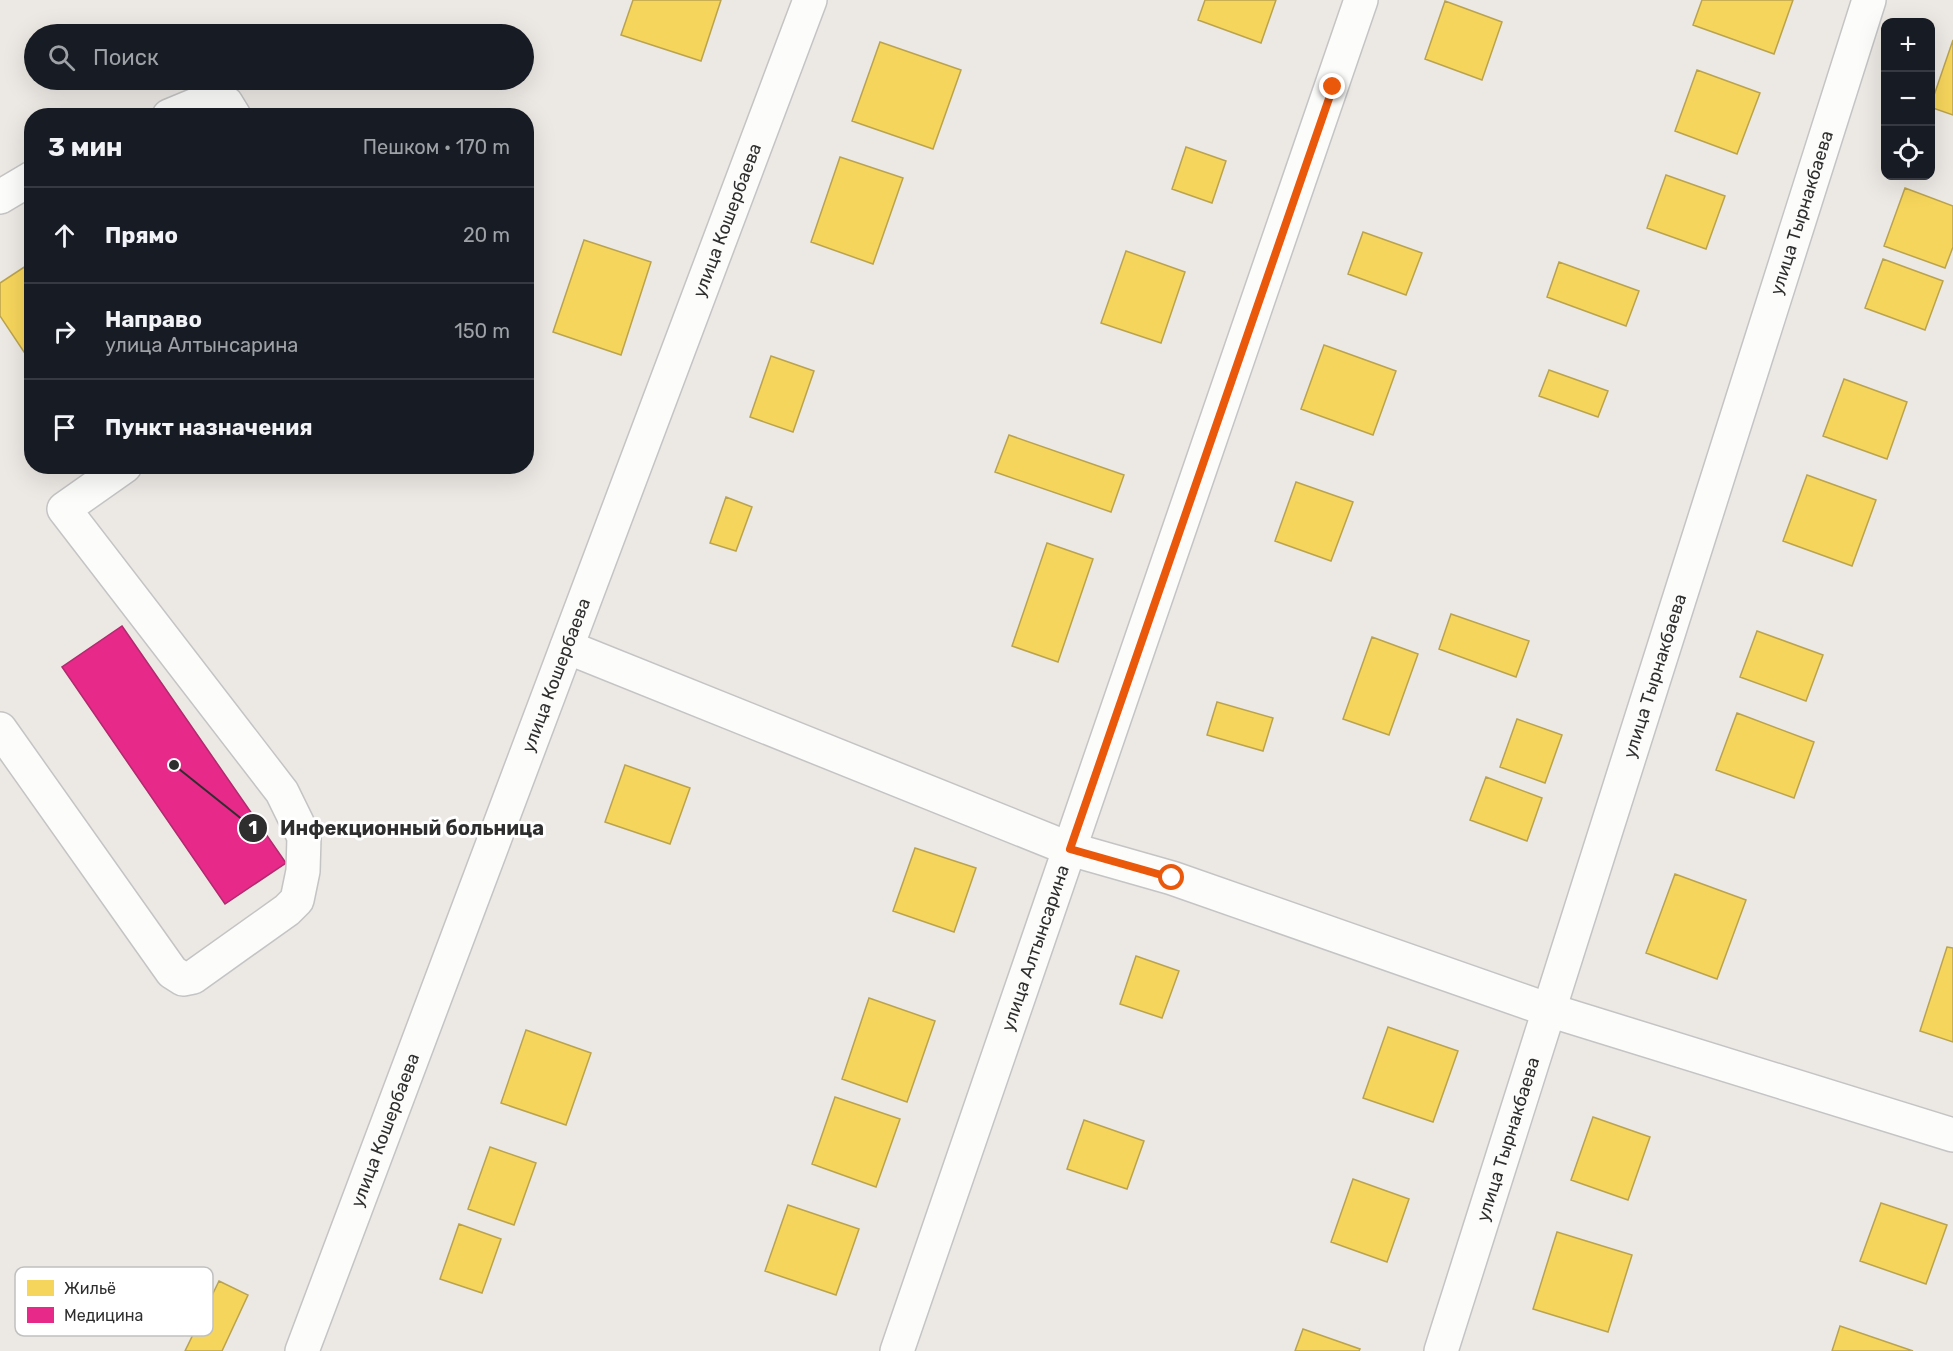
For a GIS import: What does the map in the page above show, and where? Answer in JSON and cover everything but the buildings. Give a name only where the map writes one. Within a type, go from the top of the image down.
[{"type":"street","name":"улица Кошербаева","points":[[302,1351],[810,0]]},
{"type":"street","name":"улица Алтынсарина","points":[[897,1351],[1361,0]]},
{"type":"street","name":"улица Тырнакбаева","points":[[1441,1351],[1869,0]]},
{"type":"street","points":[[188,108],[210,99],[226,103],[229,108]]},
{"type":"street","points":[[0,197],[24,183]]},
{"type":"street","points":[[0,729],[172,972],[183,980],[193,977],[287,910],[297,900],[303,871],[304,837],[282,792],[64,509],[114,474]]},
{"type":"street","points":[[567,647],[1070,849],[1172,878],[1549,1010],[1953,1135]]},
{"type":"place","name":"Инфекционный больница","points":[[174,765]]},
{"type":"route","points":[[1172,878],[1070,849],[1333,87]]}]
